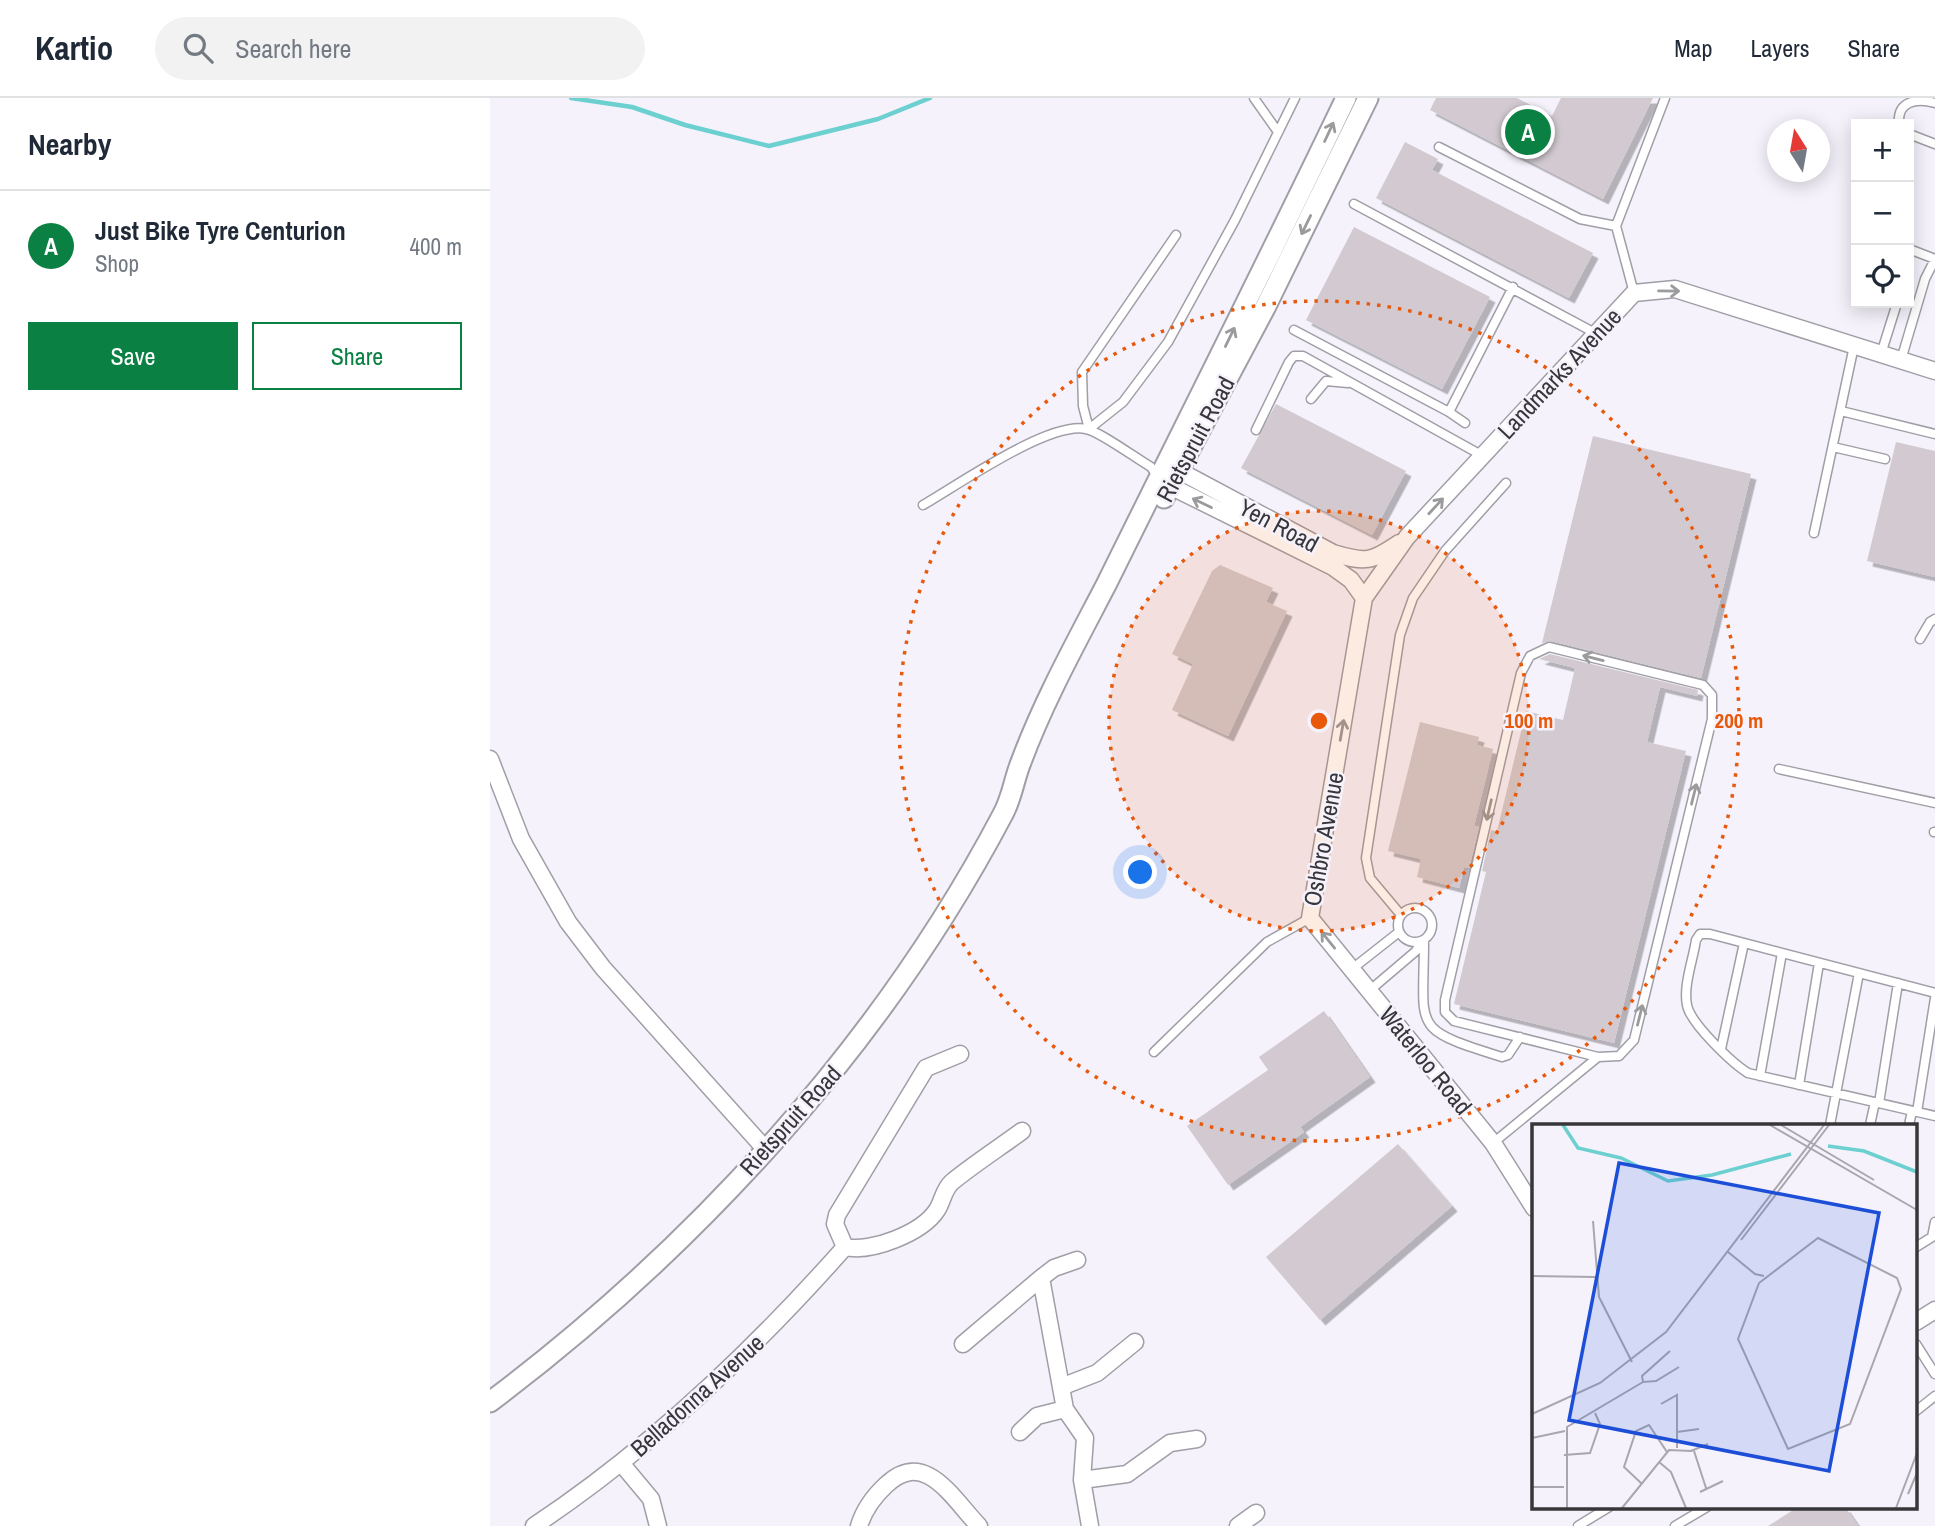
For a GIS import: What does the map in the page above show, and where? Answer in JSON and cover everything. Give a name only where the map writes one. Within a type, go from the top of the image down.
[{"type":"street","name":"Rietspruit Road","points":[[490,1402],[618,1299],[766,1150],[852,1050],[918,956],[968,878],[1006,809],[1016,777],[1037,749],[1165,474],[1346,98]]},
{"type":"street","name":"Rietspruit Road","points":[[1165,474],[1266,306],[1368,98]]},
{"type":"street","name":"Landmarks Avenue","points":[[1364,598],[1407,537],[1634,293],[1675,289],[1935,371]]},
{"type":"street","name":"Yen Road","points":[[1165,474],[1333,553],[1361,562],[1381,555],[1407,537]]},
{"type":"street","name":"Yen Road","points":[[1165,474],[1333,567],[1351,580],[1364,598]]},
{"type":"street","name":"Oshbro Avenue","points":[[1310,918],[1364,598]]},
{"type":"street","points":[[490,759],[521,839],[568,922],[603,968],[766,1150]]},
{"type":"street","name":"Waterloo Road","points":[[1310,918],[1493,1143],[1532,1205]]},
{"type":"street","points":[[960,1054],[926,1068],[836,1215],[835,1224],[845,1247],[866,1249],[892,1241],[915,1228],[938,1209],[950,1184],[1022,1131]]},
{"type":"street","name":"Belladonna Avenue","points":[[534,1526],[621,1464],[757,1343],[845,1247]]},
{"type":"street","points":[[963,1344],[1054,1268],[1077,1260]]},
{"type":"street","points":[[1041,1278],[1065,1409],[1085,1438],[1082,1480],[1090,1526]]},
{"type":"street","points":[[1918,1321],[1935,1312]]},
{"type":"street","points":[[1061,1387],[1097,1373],[1135,1342]]},
{"type":"street","points":[[1020,1432],[1037,1416],[1065,1409]]},
{"type":"street","points":[[1082,1480],[1127,1474],[1163,1446],[1179,1440],[1196,1439]]},
{"type":"street","points":[[621,1464],[651,1499],[658,1526]]},
{"type":"street","points":[[859,1526],[879,1491],[902,1472],[911,1469],[931,1476],[979,1526]]},
{"type":"street","points":[[1238,1526],[1256,1513]]},
{"type":"lane","points":[[1254,98],[1278,132]]},
{"type":"lane","points":[[923,505],[1051,433],[1068,427],[1090,429],[1123,402],[1168,342],[1235,220],[1295,98]]},
{"type":"lane","points":[[1634,293],[1616,226],[1665,98]]},
{"type":"lane","points":[[1899,119],[1900,111],[1905,104],[1922,98],[1935,103]]},
{"type":"lane","points":[[1914,136],[1935,144]]},
{"type":"lane","points":[[1439,146],[1580,219],[1616,226]]},
{"type":"lane","points":[[1354,204],[1597,334]]},
{"type":"lane","points":[[1090,429],[1083,405],[1083,372],[1176,235]]},
{"type":"lane","points":[[1900,360],[1925,279],[1935,259],[1914,253]]},
{"type":"lane","points":[[1449,412],[1513,287]]},
{"type":"lane","points":[[1881,354],[1895,308]]},
{"type":"lane","points":[[1294,330],[1465,423]]},
{"type":"lane","points":[[1814,533],[1854,346]]},
{"type":"lane","points":[[1256,430],[1294,356],[1303,356],[1483,456]]},
{"type":"lane","points":[[1311,399],[1326,381],[1354,384]]},
{"type":"lane","points":[[1841,411],[1935,434]]},
{"type":"lane","name":"Yen Road","points":[[1090,429],[1165,474]]},
{"type":"lane","points":[[1833,447],[1885,459]]},
{"type":"lane","points":[[1401,915],[1370,878],[1366,858],[1401,635],[1413,598],[1445,551],[1506,482]]},
{"type":"lane","points":[[1920,639],[1930,622],[1935,619]]},
{"type":"lane","points":[[1549,647],[1703,685],[1712,695],[1712,719],[1634,1040],[1619,1056],[1598,1057],[1454,1021],[1445,1012],[1445,1000],[1521,673],[1530,656],[1549,647]]},
{"type":"lane","points":[[1779,769],[1935,803]]},
{"type":"lane","points":[[1352,970],[1399,932],[1401,915],[1410,908],[1426,911],[1432,926],[1416,951],[1369,990]]},
{"type":"lane","name":"Oshbro Avenue","points":[[1154,1052],[1267,942],[1310,918]]},
{"type":"lane","points":[[1399,932],[1410,942],[1423,941]]},
{"type":"lane","points":[[1909,1124],[1914,1111],[1935,996],[1859,973],[1710,934],[1700,934],[1696,940],[1687,1007],[1690,1016],[1740,1068],[1760,1076],[1837,1093],[1877,1103],[1914,1111],[1935,1116]]},
{"type":"lane","points":[[1423,941],[1422,1000],[1430,1026],[1445,1038],[1502,1057],[1508,1055],[1520,1037]]},
{"type":"lane","points":[[1721,1049],[1744,943]]},
{"type":"lane","points":[[1760,1076],[1782,953]]},
{"type":"lane","points":[[1799,1085],[1819,963]]},
{"type":"lane","points":[[1830,1124],[1859,973]]},
{"type":"lane","points":[[1870,1124],[1877,1103],[1898,984]]},
{"type":"lane","points":[[1493,1143],[1598,1057]]},
{"type":"lane","points":[[1918,1246],[1933,1237],[1935,1222]]},
{"type":"lane","points":[[1918,1347],[1935,1374]]},
{"type":"lane","points":[[1918,1409],[1935,1396]]},
{"type":"lane","points":[[1578,1526],[1607,1508]]},
{"type":"lane","points":[[1675,1526],[1705,1508]]},
{"type":"building","points":[[1436,98],[1517,98],[1552,116],[1561,98],[1653,98],[1603,199],[1430,110]]},
{"type":"building","points":[[1405,142],[1438,159],[1432,170],[1593,253],[1569,298],[1376,198]]},
{"type":"building","points":[[1354,227],[1490,297],[1442,389],[1306,320]]},
{"type":"building","points":[[1276,404],[1406,471],[1372,535],[1241,468]]},
{"type":"building","points":[[1593,436],[1751,474],[1701,678],[1551,641],[1542,643]]},
{"type":"building","points":[[1896,442],[1935,451],[1935,577],[1867,561]]},
{"type":"building","points":[[1220,565],[1273,588],[1266,602],[1287,611],[1228,736],[1172,710],[1193,664],[1172,654],[1212,571]]},
{"type":"building","points":[[1550,654],[1698,690],[1697,696],[1660,687],[1647,742],[1686,751],[1614,1043],[1454,1004],[1486,872],[1482,871],[1491,830],[1497,831],[1526,711],[1563,720],[1575,668],[1539,659]]},
{"type":"building","points":[[1420,722],[1479,737],[1477,745],[1493,749],[1474,826],[1479,827],[1469,868],[1464,867],[1459,888],[1417,877],[1421,859],[1388,851]]},
{"type":"building","points":[[1324,1011],[1370,1077],[1300,1127],[1304,1132],[1228,1185],[1187,1126],[1268,1070],[1259,1057]]},
{"type":"building","points":[[1398,1144],[1452,1206],[1320,1320],[1266,1257]]},
{"type":"building","points":[[1796,1508],[1846,1508],[1858,1526],[1768,1526]]},
{"type":"waterway","points":[[571,98],[632,107],[685,125],[769,146],[878,119],[930,98]]},
{"type":"place","name":"Just Bike Tyre Centurion","points":[[1528,132]]}]
